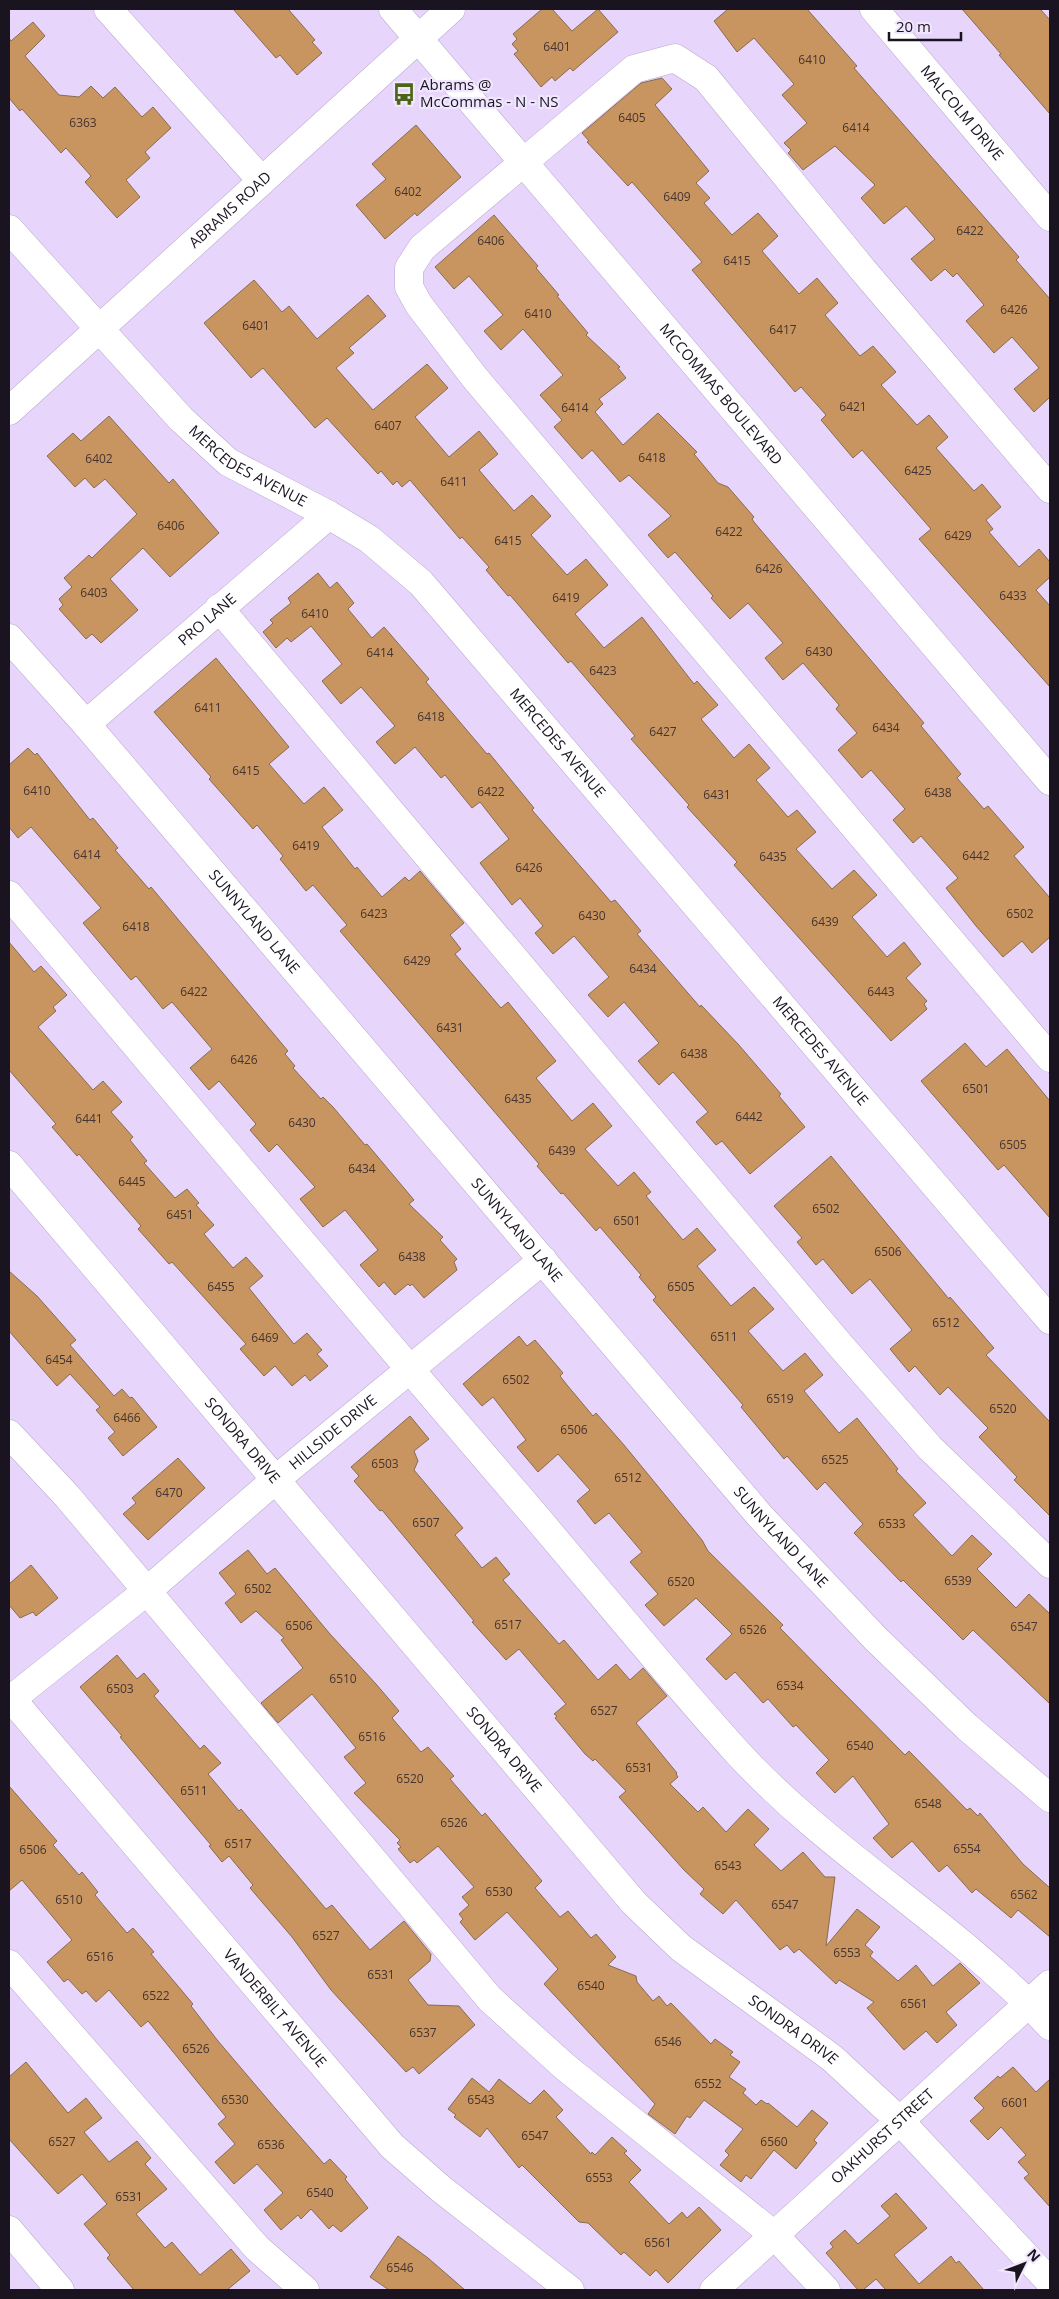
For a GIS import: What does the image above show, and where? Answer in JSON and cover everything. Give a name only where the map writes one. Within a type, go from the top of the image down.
[{"type":"street","points":[[108,9],[262,181]]},
{"type":"street","name":"MCCOMMAS BOULEVARD","points":[[393,9],[1050,781]]},
{"type":"street","name":"ABRAMS ROAD","points":[[9,412],[451,9]]},
{"type":"street","name":"MALCOLM DRIVE","points":[[874,9],[1050,217]]},
{"type":"street","points":[[1050,489],[863,270],[706,78],[675,58],[634,69],[422,248],[409,268],[409,287],[419,305],[475,378],[1050,1058]]},
{"type":"street","name":"MERCEDES AVENUE","points":[[9,229],[181,419],[228,462],[329,515],[369,539],[421,583],[1050,1320]]},
{"type":"street","name":"PRO LANE","points":[[86,724],[329,515]]},
{"type":"street","points":[[219,608],[840,1345],[930,1448],[1050,1564]]},
{"type":"street","name":"SUNNYLAND LANE","points":[[9,638],[86,724],[760,1516],[868,1631],[967,1727],[1050,1798]]},
{"type":"street","points":[[9,895],[410,1370],[737,1752],[832,1842],[930,1918],[1029,2004],[1050,2026]]},
{"type":"street","name":"SONDRA DRIVE","points":[[9,1165],[634,1902],[681,1948],[832,2058],[900,2121],[1050,2282]]},
{"type":"street","points":[[9,1198],[54,1218]]},
{"type":"street","name":"HILLSIDE DRIVE","points":[[10,1699],[146,1591],[275,1480],[543,1260]]},
{"type":"street","points":[[9,1434],[67,1496],[490,1999],[564,2066],[774,2235],[826,2290]]},
{"type":"street","name":"VANDERBILT AVENUE","points":[[10,1699],[392,2146],[440,2188],[570,2290]]},
{"type":"street","points":[[9,1964],[257,2248],[305,2290]]},
{"type":"street","name":"OAKHURST STREET","points":[[714,2290],[1050,1984]]},
{"type":"street","points":[[9,2230],[60,2290]]},
{"type":"building","points":[[233,9],[288,9],[315,40],[312,42],[322,53],[297,75],[280,55],[276,58]]},
{"type":"building","points":[[542,9],[552,9],[572,31],[598,9],[618,32],[573,71],[570,68],[555,81],[552,77],[541,87],[514,54],[518,51],[512,44],[517,39],[513,34]]},
{"type":"building","points":[[728,9],[807,9],[857,66],[854,68],[1019,257],[1016,260],[1050,299],[1050,397],[1034,412],[1014,389],[1039,368],[1012,337],[994,353],[966,321],[984,305],[957,273],[953,277],[945,269],[931,281],[911,259],[935,239],[906,206],[884,224],[861,198],[875,185],[835,146],[803,170],[788,153],[791,150],[784,143],[807,123],[782,95],[794,84],[754,38],[737,52],[714,21]]},
{"type":"building","points":[[962,9],[1040,9],[1050,20],[1050,114],[999,55],[1001,54]]},
{"type":"building","points":[[33,22],[45,36],[25,56],[59,95],[79,97],[91,86],[103,98],[115,87],[142,117],[153,107],[171,128],[145,152],[150,158],[126,180],[140,197],[117,218],[85,182],[91,176],[66,148],[61,153],[22,109],[20,111],[9,98],[9,38],[11,41]]},
{"type":"building","points":[[662,78],[672,89],[655,105],[709,171],[696,183],[710,198],[704,203],[732,235],[758,213],[778,236],[762,251],[799,294],[817,278],[838,303],[825,315],[860,356],[873,346],[896,372],[881,385],[917,425],[929,415],[948,437],[936,448],[974,491],[982,484],[1001,507],[986,520],[993,529],[989,532],[1019,567],[1039,549],[1050,562],[1050,577],[1036,590],[1050,606],[1050,687],[919,539],[931,529],[862,450],[853,458],[821,420],[826,415],[801,387],[795,392],[692,270],[702,262],[632,182],[628,186],[587,142],[589,141],[582,133],[641,83]]},
{"type":"building","points":[[416,125],[461,177],[417,216],[415,213],[385,239],[356,205],[386,179],[372,164]]},
{"type":"building","points":[[494,215],[538,266],[536,268],[588,333],[586,335],[620,367],[618,368],[626,378],[599,399],[603,404],[595,412],[623,445],[658,413],[697,452],[694,454],[718,483],[728,487],[754,517],[752,519],[754,522],[924,723],[921,726],[961,774],[957,778],[984,809],[988,806],[1024,847],[1014,856],[1050,898],[1050,937],[1032,953],[1022,941],[1003,957],[976,926],[946,888],[958,878],[921,836],[913,843],[893,820],[905,809],[871,770],[862,778],[838,750],[857,733],[836,709],[839,705],[803,663],[783,680],[765,658],[783,643],[748,603],[730,619],[675,552],[668,558],[648,535],[671,516],[629,475],[620,482],[592,450],[582,459],[554,427],[562,420],[540,395],[563,375],[523,329],[501,350],[484,331],[503,315],[469,276],[454,289],[435,267]]},
{"type":"building","points":[[254,280],[282,312],[289,306],[317,339],[368,295],[386,316],[349,348],[354,353],[336,368],[373,410],[427,364],[448,388],[415,417],[449,457],[479,431],[498,454],[479,470],[514,511],[532,495],[551,516],[531,535],[567,575],[586,559],[608,585],[575,614],[604,648],[642,617],[694,684],[697,681],[718,705],[701,719],[734,758],[749,744],[770,768],[756,780],[788,817],[797,810],[816,832],[796,849],[832,889],[854,870],[877,895],[852,917],[887,957],[904,942],[921,964],[906,978],[927,1001],[924,1004],[927,1009],[891,1041],[734,865],[737,862],[687,807],[689,805],[631,739],[635,736],[571,661],[568,663],[510,595],[508,596],[486,570],[489,567],[462,537],[460,539],[410,480],[402,487],[397,481],[393,485],[381,471],[378,474],[327,418],[315,428],[263,368],[251,378],[204,323]]},
{"type":"building","points":[[109,416],[169,483],[173,479],[219,533],[170,577],[143,548],[110,579],[138,610],[101,643],[92,634],[86,639],[59,609],[63,605],[59,599],[72,587],[64,578],[89,555],[92,558],[137,514],[105,479],[94,488],[85,478],[75,487],[47,456],[73,433],[81,441]]},
{"type":"building","points":[[318,573],[330,588],[337,582],[354,603],[348,609],[372,638],[384,627],[429,679],[426,682],[487,754],[489,753],[534,808],[532,810],[611,902],[615,900],[641,931],[637,934],[700,1007],[701,1005],[738,1044],[781,1094],[779,1096],[805,1127],[750,1174],[722,1141],[716,1145],[696,1122],[708,1112],[673,1072],[659,1085],[638,1061],[659,1043],[624,1002],[608,1017],[588,995],[609,977],[574,936],[553,954],[535,933],[543,926],[520,898],[512,905],[480,863],[509,839],[480,802],[472,808],[445,775],[441,778],[415,747],[395,764],[376,742],[395,726],[361,687],[341,704],[322,681],[342,664],[311,626],[291,642],[287,638],[276,648],[263,632],[273,623],[270,620],[291,603],[288,598]]},
{"type":"building","points":[[216,658],[289,747],[269,764],[304,804],[324,787],[343,810],[322,827],[355,869],[357,867],[382,897],[405,877],[409,881],[420,871],[464,923],[450,935],[461,949],[455,954],[501,1008],[508,1002],[556,1061],[536,1078],[572,1121],[593,1103],[612,1126],[585,1149],[618,1186],[634,1172],[651,1192],[646,1196],[683,1240],[697,1228],[716,1250],[697,1266],[731,1306],[754,1287],[774,1309],[748,1331],[783,1371],[805,1353],[823,1375],[804,1391],[839,1433],[857,1418],[898,1469],[896,1471],[926,1503],[913,1515],[952,1556],[972,1535],[992,1554],[977,1569],[1016,1608],[1029,1594],[1050,1614],[1050,1704],[973,1630],[963,1640],[903,1580],[901,1582],[854,1533],[863,1524],[825,1482],[817,1490],[787,1456],[784,1459],[741,1407],[743,1405],[653,1300],[656,1297],[639,1277],[641,1275],[600,1227],[596,1231],[563,1193],[561,1194],[537,1166],[539,1164],[340,931],[347,925],[313,885],[306,891],[280,859],[283,856],[257,825],[253,829],[209,779],[211,777],[154,712]]},
{"type":"building","points":[[28,748],[35,755],[37,753],[90,820],[93,818],[118,848],[115,850],[149,889],[151,887],[288,1051],[285,1054],[295,1066],[293,1068],[321,1099],[323,1097],[333,1107],[365,1145],[367,1144],[414,1200],[409,1204],[443,1237],[440,1240],[457,1259],[454,1262],[457,1270],[424,1298],[412,1284],[410,1286],[408,1284],[395,1295],[384,1282],[379,1287],[360,1265],[378,1250],[345,1210],[323,1227],[300,1199],[315,1187],[277,1144],[269,1152],[250,1130],[256,1124],[219,1081],[209,1090],[190,1068],[212,1049],[172,1002],[163,1009],[136,976],[131,980],[83,923],[101,908],[31,827],[18,838],[9,827],[9,765]]},
{"type":"building","points":[[9,942],[34,972],[41,966],[67,995],[53,1007],[56,1011],[38,1027],[93,1090],[103,1081],[122,1102],[111,1112],[133,1137],[130,1140],[147,1161],[144,1163],[175,1198],[187,1189],[199,1203],[196,1205],[214,1225],[204,1234],[233,1268],[246,1257],[263,1276],[249,1288],[294,1344],[307,1333],[322,1350],[317,1354],[328,1366],[310,1381],[305,1375],[292,1386],[275,1366],[264,1376],[240,1349],[246,1344],[172,1262],[169,1264],[138,1229],[141,1226],[79,1154],[77,1156],[52,1127],[56,1124],[9,1070]]},
{"type":"building","points":[[965,1043],[986,1067],[1007,1049],[1050,1101],[1050,1218],[1004,1165],[998,1170],[921,1081]]},
{"type":"building","points":[[831,1156],[949,1299],[950,1297],[994,1348],[986,1355],[1050,1422],[1050,1516],[1014,1480],[1017,1477],[979,1437],[988,1428],[948,1387],[940,1395],[915,1366],[909,1372],[890,1349],[912,1330],[870,1279],[852,1294],[823,1259],[816,1265],[797,1242],[802,1238],[774,1206]]},
{"type":"building","points":[[9,1271],[37,1296],[76,1340],[70,1345],[114,1396],[122,1389],[130,1398],[132,1397],[157,1427],[123,1456],[108,1438],[115,1432],[96,1410],[100,1407],[70,1374],[57,1386],[9,1331]]},
{"type":"building","points":[[519,1336],[527,1346],[535,1340],[563,1373],[560,1376],[593,1416],[596,1413],[702,1540],[708,1551],[783,1625],[780,1628],[905,1755],[909,1751],[967,1810],[970,1808],[978,1816],[980,1813],[1023,1864],[1050,1888],[1050,1937],[1018,1910],[1011,1918],[976,1889],[972,1893],[947,1865],[939,1872],[912,1841],[892,1858],[873,1838],[889,1824],[853,1776],[835,1793],[816,1773],[829,1760],[796,1725],[793,1727],[768,1699],[763,1703],[735,1672],[726,1680],[706,1659],[732,1634],[696,1598],[664,1626],[645,1605],[658,1594],[630,1562],[642,1552],[609,1513],[595,1524],[577,1501],[590,1490],[558,1454],[538,1472],[517,1447],[526,1440],[493,1397],[482,1406],[463,1384]]},
{"type":"building","points":[[410,1416],[429,1439],[414,1451],[418,1461],[414,1470],[463,1528],[455,1535],[482,1568],[496,1557],[510,1574],[503,1580],[559,1644],[564,1640],[598,1680],[616,1664],[630,1680],[643,1668],[667,1696],[636,1723],[677,1773],[678,1777],[670,1784],[698,1812],[703,1807],[726,1832],[748,1809],[769,1829],[754,1845],[781,1871],[803,1852],[825,1877],[835,1877],[826,1946],[857,1909],[880,1927],[865,1945],[873,1952],[870,1956],[898,1981],[916,1965],[933,1986],[960,1963],[980,1983],[946,2012],[957,2025],[937,2043],[926,2031],[904,2050],[867,2008],[874,2002],[839,1980],[836,1984],[799,1949],[794,1953],[787,1945],[780,1950],[736,1900],[723,1914],[700,1894],[704,1889],[684,1870],[619,1797],[626,1791],[595,1759],[593,1761],[585,1754],[555,1718],[557,1716],[554,1714],[566,1704],[519,1649],[506,1660],[472,1622],[474,1621],[382,1510],[380,1511],[354,1481],[359,1476],[351,1467]]},
{"type":"building","points":[[178,1458],[205,1488],[148,1540],[123,1514],[136,1503],[132,1498]]},
{"type":"building","points":[[248,1550],[267,1574],[275,1568],[330,1634],[399,1711],[392,1718],[421,1752],[428,1747],[454,1776],[450,1779],[482,1816],[485,1813],[542,1881],[535,1888],[560,1917],[568,1911],[591,1938],[596,1934],[616,1957],[608,1965],[636,1976],[637,1982],[653,2001],[659,1996],[667,2006],[671,2003],[711,2044],[715,2039],[733,2052],[730,2055],[740,2062],[729,2077],[746,2089],[743,2093],[756,2105],[761,2100],[768,2103],[797,2127],[812,2110],[828,2123],[814,2140],[817,2143],[796,2169],[774,2150],[751,2179],[746,2175],[741,2182],[720,2165],[729,2155],[725,2151],[743,2129],[704,2100],[690,2118],[687,2116],[675,2134],[648,2114],[655,2104],[544,1984],[558,1969],[507,1912],[475,1940],[460,1922],[463,1919],[459,1914],[469,1905],[462,1897],[474,1887],[438,1846],[417,1863],[414,1860],[410,1863],[398,1849],[401,1847],[397,1843],[400,1840],[354,1793],[366,1783],[344,1757],[356,1748],[312,1694],[278,1723],[261,1703],[303,1668],[281,1640],[284,1638],[256,1611],[241,1623],[225,1603],[236,1594],[219,1573]]},
{"type":"building","points":[[31,1565],[58,1598],[36,1616],[33,1612],[20,1618],[9,1605],[9,1584]]},
{"type":"building","points":[[117,1655],[137,1679],[144,1673],[159,1691],[154,1696],[200,1749],[204,1745],[221,1763],[208,1774],[239,1811],[241,1809],[326,1909],[332,1905],[370,1950],[404,1921],[431,1954],[430,1961],[408,1980],[428,2005],[459,2006],[475,2025],[419,2074],[413,2067],[406,2072],[331,1990],[292,1937],[250,1888],[253,1885],[229,1856],[222,1862],[209,1846],[211,1845],[80,1687]]},
{"type":"building","points":[[9,1786],[57,1841],[53,1845],[79,1875],[82,1872],[98,1892],[95,1895],[127,1933],[133,1928],[154,1952],[151,1954],[193,2004],[191,2006],[218,2041],[275,2108],[324,2164],[330,2159],[347,2177],[345,2179],[368,2208],[341,2232],[333,2225],[329,2229],[311,2209],[301,2219],[298,2215],[281,2230],[264,2210],[283,2193],[257,2164],[234,2184],[215,2162],[235,2144],[218,2124],[226,2117],[148,2021],[141,2027],[109,1990],[96,2002],[86,1991],[82,1994],[68,1979],[64,1982],[47,1962],[72,1940],[22,1880],[9,1891]]},
{"type":"building","points":[[26,2062],[68,2113],[86,2098],[102,2118],[84,2132],[109,2162],[137,2141],[151,2158],[145,2164],[167,2189],[136,2214],[165,2248],[172,2242],[200,2275],[231,2249],[250,2271],[227,2290],[134,2290],[107,2258],[110,2255],[84,2224],[107,2204],[82,2174],[58,2194],[9,2139],[9,2077]]},
{"type":"building","points":[[1013,2067],[1036,2092],[1050,2079],[1050,2207],[1024,2178],[1029,2174],[1018,2162],[1026,2155],[1001,2127],[988,2140],[970,2121],[984,2108],[974,2098],[998,2076],[1000,2078]]},
{"type":"building","points":[[472,2078],[489,2092],[499,2079],[530,2104],[544,2090],[563,2110],[556,2117],[591,2154],[592,2152],[595,2155],[612,2137],[627,2151],[624,2153],[641,2170],[629,2182],[669,2224],[682,2212],[687,2218],[699,2207],[721,2230],[668,2283],[656,2270],[650,2276],[624,2252],[621,2255],[588,2223],[579,2222],[522,2165],[519,2168],[487,2128],[480,2137],[454,2117],[456,2115],[448,2109]]},
{"type":"building","points":[[896,2193],[927,2228],[894,2255],[919,2284],[951,2256],[956,2263],[959,2261],[984,2290],[886,2290],[876,2279],[863,2290],[858,2290],[826,2253],[833,2247],[830,2243],[845,2230],[858,2244],[890,2216],[881,2206]]},
{"type":"building","points":[[398,2236],[428,2258],[465,2290],[389,2290],[370,2277]]},
{"type":"place","name":"Abrams @ McCommas - N - NS","points":[[404,94]]}]
